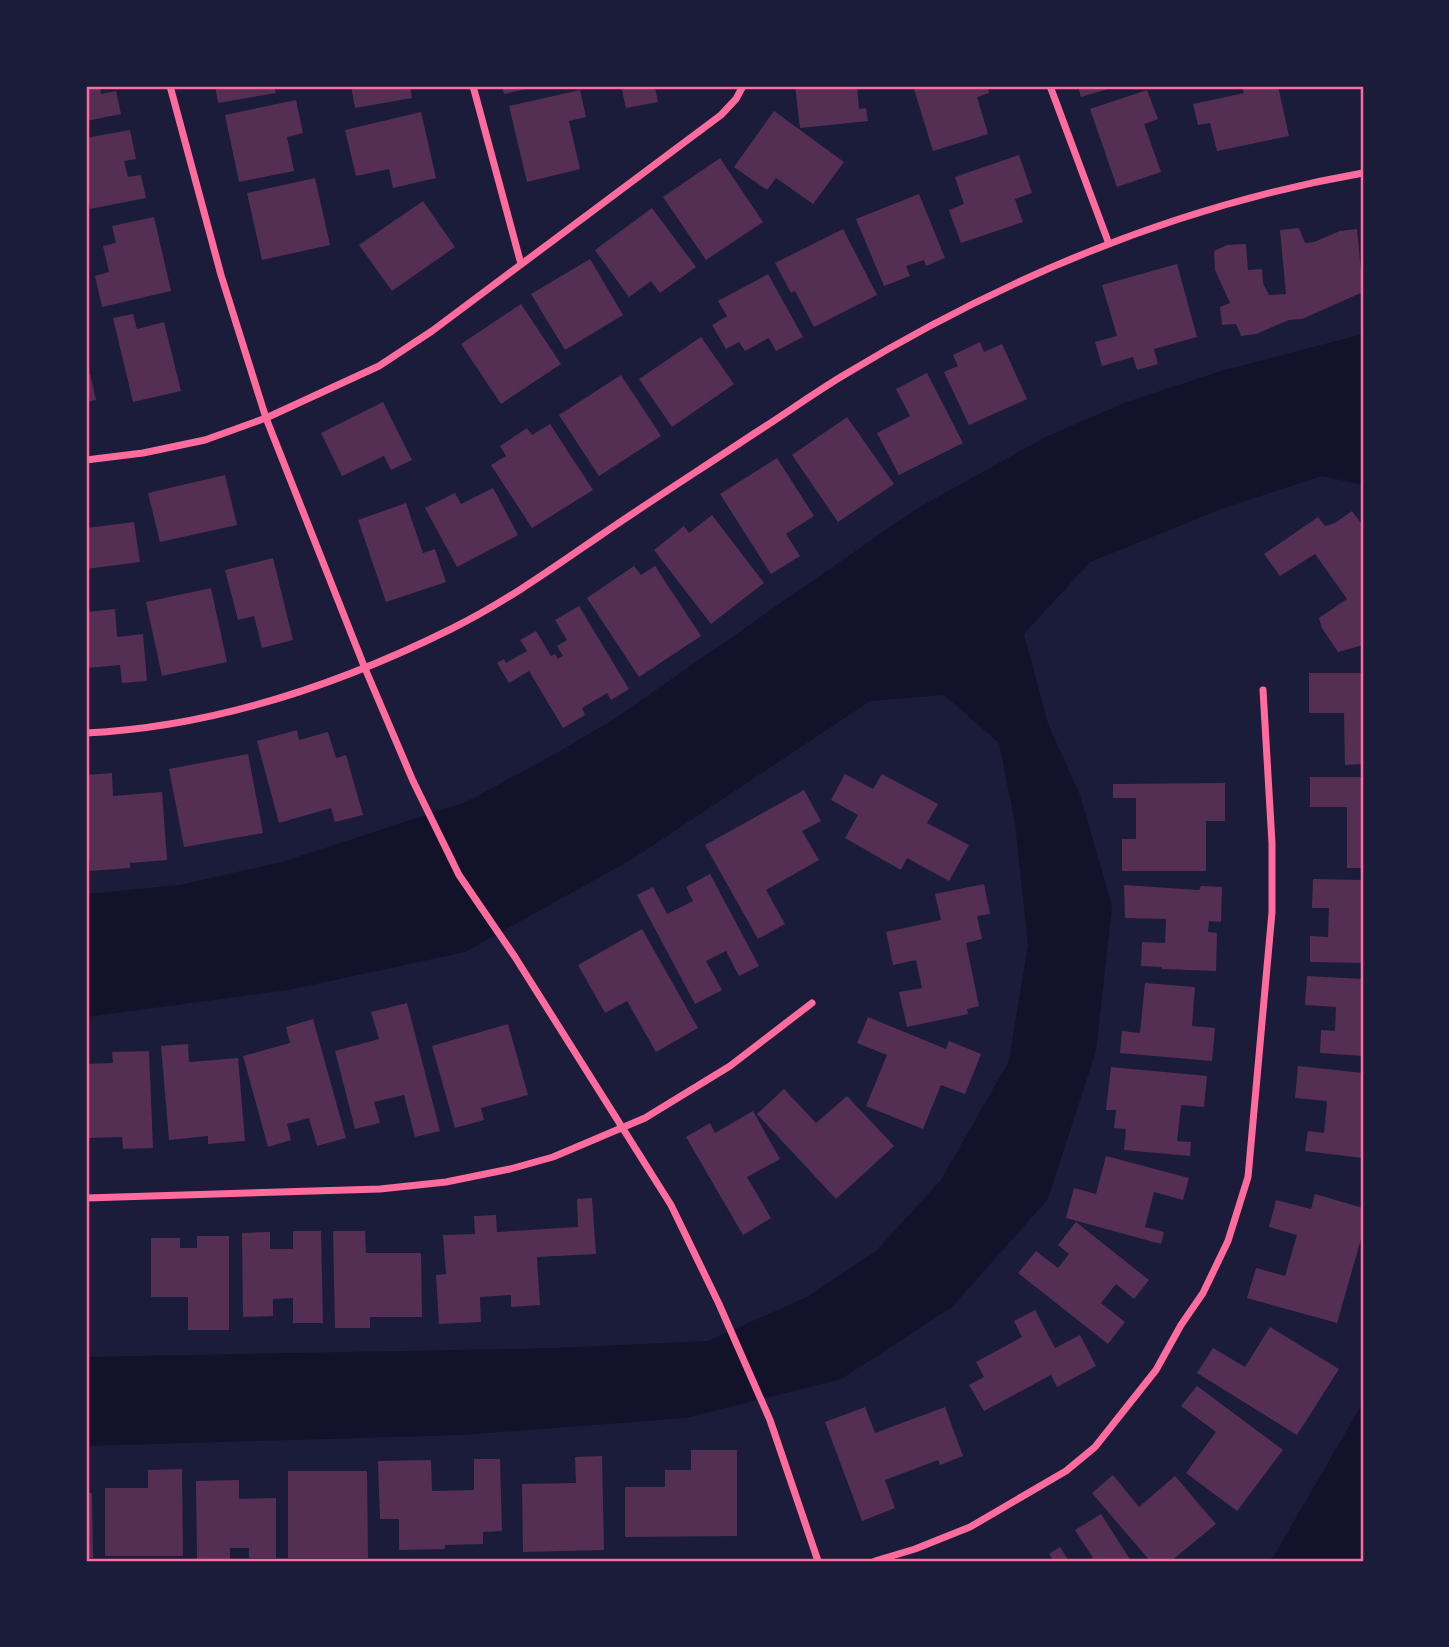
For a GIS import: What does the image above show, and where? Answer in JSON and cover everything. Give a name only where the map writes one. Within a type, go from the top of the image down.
[{"type":"street","points":[[170,86],[217,262],[266,418],[413,781],[459,875],[516,957],[671,1205],[719,1304],[770,1420],[818,1561]]},
{"type":"street","points":[[473,86],[521,264]]},
{"type":"street","points":[[86,460],[144,453],[205,440],[266,418],[379,366],[432,331],[721,115],[736,99],[743,86]]},
{"type":"street","points":[[1050,86],[1109,244]]},
{"type":"street","points":[[86,733],[131,731],[261,705],[365,666],[452,629],[524,587],[841,376],[989,295],[1109,244],[1175,220],[1257,197],[1363,173]]},
{"type":"street","points":[[875,1561],[915,1549],[970,1527],[1066,1471],[1095,1447],[1156,1370],[1181,1325],[1203,1293],[1228,1241],[1248,1177],[1272,912],[1272,844],[1263,690]]},
{"type":"street","points":[[86,1198],[380,1189],[446,1182],[510,1169],[553,1157],[624,1129],[730,1066],[812,1003]]},
{"type":"shaded area","points":[[1363,334],[1363,485],[1322,476],[1224,508],[1090,562],[1024,634],[1048,724],[1080,795],[1112,906],[1096,1051],[1048,1199],[951,1308],[841,1379],[686,1418],[462,1435],[86,1446],[86,1357],[556,1348],[708,1341],[809,1296],[876,1251],[941,1180],[1009,1061],[1028,945],[1015,823],[999,743],[944,695],[870,701],[634,858],[465,952],[288,990],[86,1017],[86,894],[180,885],[282,862],[466,802],[614,719],[916,509],[1046,437],[1124,403],[1221,371]]},
{"type":"shaded area","points":[[1363,1402],[1363,1561],[1267,1561],[1274,1556]]},
{"type":"building","points":[[86,86],[100,86],[101,94],[116,91],[121,114],[86,121]]},
{"type":"building","points":[[215,86],[274,86],[276,93],[218,103]]},
{"type":"building","points":[[351,86],[410,86],[412,98],[355,108]]},
{"type":"building","points":[[502,86],[535,86],[535,87],[504,94]]},
{"type":"building","points":[[621,86],[662,87],[655,88],[658,102],[626,108]]},
{"type":"building","points":[[795,86],[857,86],[859,109],[866,108],[868,121],[800,128]]},
{"type":"building","points":[[913,86],[987,86],[989,93],[977,97],[988,134],[933,151]]},
{"type":"building","points":[[1078,86],[1118,86],[1081,97]]},
{"type":"building","points":[[1242,86],[1278,86],[1289,136],[1217,151],[1210,123],[1198,125],[1193,104],[1244,93]]},
{"type":"building","points":[[580,90],[586,117],[569,121],[580,169],[527,182],[509,106]]},
{"type":"building","points":[[1147,90],[1158,119],[1144,124],[1161,172],[1117,187],[1090,109]]},
{"type":"building","points":[[296,100],[303,133],[287,137],[294,171],[239,182],[225,115]]},
{"type":"building","points":[[774,111],[844,162],[813,204],[776,178],[767,190],[734,167]]},
{"type":"building","points":[[421,112],[436,178],[393,188],[389,169],[356,176],[345,130]]},
{"type":"building","points":[[130,130],[136,159],[124,161],[128,177],[141,175],[146,198],[90,209],[86,188],[86,138]]},
{"type":"building","points":[[1019,155],[1032,193],[1015,199],[1023,222],[961,243],[949,210],[964,204],[955,177]]},
{"type":"building","points":[[720,158],[763,222],[706,260],[663,197]]},
{"type":"building","points":[[315,178],[330,245],[262,260],[247,193]]},
{"type":"building","points":[[919,194],[945,258],[926,266],[924,260],[906,266],[910,276],[884,286],[856,219]]},
{"type":"building","points":[[423,201],[455,247],[392,291],[359,245]]},
{"type":"building","points":[[652,208],[696,267],[660,293],[651,281],[629,297],[595,250]]},
{"type":"building","points":[[154,217],[171,291],[102,307],[95,276],[109,272],[103,246],[116,243],[112,226]]},
{"type":"building","points":[[1299,228],[1305,243],[1340,231],[1357,229],[1363,292],[1302,319],[1289,320],[1256,334],[1241,336],[1236,324],[1222,325],[1220,307],[1230,303],[1215,270],[1214,251],[1227,245],[1246,244],[1248,270],[1262,269],[1263,283],[1269,295],[1286,294],[1280,230]]},
{"type":"building","points":[[843,229],[877,295],[814,327],[795,291],[791,293],[775,263]]},
{"type":"building","points":[[590,259],[623,315],[565,350],[531,294]]},
{"type":"building","points":[[1177,264],[1197,337],[1154,349],[1158,364],[1137,370],[1133,357],[1102,366],[1095,342],[1117,336],[1102,285]]},
{"type":"building","points":[[768,274],[803,337],[776,351],[769,338],[745,351],[739,342],[726,349],[712,325],[727,316],[718,301]]},
{"type":"building","points":[[521,304],[561,364],[501,404],[461,344]]},
{"type":"building","points":[[133,314],[137,329],[164,322],[181,391],[133,402],[113,318]]},
{"type":"building","points":[[701,337],[734,384],[672,427],[639,379]]},
{"type":"building","points":[[980,342],[984,352],[1002,344],[1027,399],[969,425],[944,372],[958,366],[953,355]]},
{"type":"building","points":[[927,373],[963,443],[899,475],[877,433],[910,416],[896,389]]},
{"type":"building","points":[[90,374],[96,400],[86,402],[86,375]]},
{"type":"building","points":[[621,375],[661,436],[599,476],[559,415]]},
{"type":"building","points":[[383,402],[412,460],[391,470],[384,456],[342,476],[321,433]]},
{"type":"building","points":[[847,417],[894,484],[838,522],[792,455]]},
{"type":"building","points":[[550,424],[593,490],[532,528],[491,465],[506,456],[500,446],[527,428],[532,435]]},
{"type":"building","points":[[777,458],[814,516],[786,534],[800,556],[771,574],[720,494]]},
{"type":"building","points":[[225,475],[237,525],[160,542],[148,493]]},
{"type":"building","points":[[493,488],[518,535],[457,567],[425,508],[455,493],[461,504]]},
{"type":"building","points":[[406,503],[423,553],[435,549],[446,582],[386,602],[358,520]]},
{"type":"building","points":[[1352,511],[1361,523],[1363,533],[1363,645],[1338,652],[1322,628],[1319,618],[1347,599],[1315,554],[1280,576],[1264,554],[1318,517],[1325,526],[1335,523]]},
{"type":"building","points":[[712,515],[764,583],[711,624],[654,550],[684,526],[689,533]]},
{"type":"building","points":[[134,522],[140,562],[86,569],[86,528]]},
{"type":"building","points":[[273,558],[293,640],[262,648],[254,616],[238,620],[225,570]]},
{"type":"building","points":[[634,566],[641,575],[655,566],[701,636],[639,677],[587,598]]},
{"type":"building","points":[[211,588],[227,662],[162,676],[146,602]]},
{"type":"building","points":[[579,606],[629,689],[611,700],[607,693],[582,708],[585,715],[563,728],[529,671],[509,683],[497,663],[504,659],[506,663],[527,651],[520,640],[536,631],[551,656],[555,654],[558,659],[563,656],[557,646],[567,640],[555,620]]},
{"type":"building","points":[[115,609],[117,637],[143,634],[147,681],[122,683],[120,665],[86,668],[86,612]]},
{"type":"building","points":[[1309,673],[1363,673],[1363,764],[1345,765],[1344,713],[1309,713]]},
{"type":"building","points":[[297,730],[299,740],[328,732],[336,758],[346,755],[363,815],[335,822],[331,808],[279,823],[257,741]]},
{"type":"building","points":[[248,754],[263,833],[184,847],[169,769]]},
{"type":"building","points":[[112,773],[113,796],[162,792],[167,860],[130,863],[130,868],[90,871],[86,775]]},
{"type":"building","points":[[845,774],[873,789],[882,774],[938,804],[927,823],[969,845],[949,881],[907,858],[901,870],[845,838],[858,815],[831,800]]},
{"type":"building","points":[[1310,777],[1363,777],[1363,868],[1347,868],[1347,807],[1310,807]]},
{"type":"building","points":[[1225,783],[1225,821],[1206,821],[1206,871],[1122,871],[1122,839],[1136,839],[1136,798],[1113,798],[1113,784]]},
{"type":"building","points":[[804,790],[821,821],[802,831],[819,860],[766,890],[785,924],[758,939],[705,845]]},
{"type":"building","points":[[710,874],[759,966],[739,976],[726,951],[706,961],[722,990],[695,1004],[637,895],[653,887],[667,914],[693,901],[686,887]]},
{"type":"building","points":[[1313,879],[1363,880],[1363,963],[1310,962],[1310,936],[1328,937],[1329,908],[1312,908]]},
{"type":"building","points":[[984,884],[990,914],[977,916],[982,939],[966,943],[979,1006],[967,1009],[968,1014],[907,1027],[899,992],[922,988],[916,960],[893,965],[886,932],[941,920],[935,894]]},
{"type":"building","points":[[1124,885],[1199,890],[1201,886],[1222,887],[1221,922],[1209,921],[1208,932],[1217,933],[1216,971],[1141,966],[1142,942],[1165,943],[1166,919],[1125,918]]},
{"type":"building","points":[[642,929],[698,1028],[656,1052],[627,1001],[605,1013],[578,965]]},
{"type":"building","points":[[1307,976],[1363,979],[1363,1056],[1320,1053],[1321,1030],[1335,1031],[1336,1007],[1305,1005]]},
{"type":"building","points":[[1145,983],[1195,987],[1192,1026],[1215,1028],[1212,1061],[1120,1053],[1122,1031],[1140,1033]]},
{"type":"building","points":[[407,1003],[440,1131],[415,1137],[404,1095],[374,1102],[380,1123],[355,1129],[335,1051],[379,1039],[371,1012]]},
{"type":"building","points":[[868,1017],[946,1049],[949,1041],[981,1054],[965,1094],[941,1085],[923,1129],[866,1106],[887,1055],[857,1043]]},
{"type":"building","points":[[313,1019],[346,1138],[317,1146],[309,1118],[287,1124],[291,1140],[268,1147],[243,1056],[290,1043],[286,1027]]},
{"type":"building","points":[[508,1024],[528,1095],[481,1108],[484,1120],[455,1128],[432,1046]]},
{"type":"building","points":[[188,1044],[189,1062],[238,1058],[245,1141],[208,1144],[208,1136],[169,1140],[161,1046]]},
{"type":"building","points":[[149,1051],[153,1148],[123,1149],[122,1137],[86,1138],[86,1064],[113,1063],[112,1052]]},
{"type":"building","points":[[1298,1066],[1363,1073],[1363,1158],[1305,1151],[1308,1131],[1324,1133],[1327,1101],[1295,1098]]},
{"type":"building","points":[[1111,1067],[1207,1076],[1204,1107],[1181,1105],[1177,1141],[1191,1142],[1190,1156],[1124,1150],[1126,1129],[1114,1128],[1116,1110],[1106,1110]]},
{"type":"building","points":[[784,1089],[816,1123],[847,1096],[894,1146],[836,1199],[757,1114]]},
{"type":"building","points":[[753,1111],[780,1159],[747,1177],[771,1218],[743,1235],[686,1137],[710,1123],[715,1133]]},
{"type":"building","points":[[1106,1156],[1189,1178],[1183,1200],[1154,1192],[1145,1227],[1164,1232],[1161,1244],[1066,1218],[1074,1188],[1096,1194]]},
{"type":"building","points":[[1315,1194],[1363,1208],[1363,1232],[1337,1323],[1247,1298],[1256,1268],[1285,1276],[1297,1235],[1269,1227],[1276,1200],[1311,1209]]},
{"type":"building","points":[[592,1198],[596,1254],[537,1257],[540,1305],[511,1307],[511,1295],[480,1297],[481,1322],[439,1324],[436,1275],[446,1274],[443,1235],[475,1234],[474,1216],[496,1215],[497,1232],[578,1227],[577,1199]]},
{"type":"building","points":[[1076,1222],[1149,1280],[1134,1299],[1116,1284],[1101,1303],[1125,1322],[1108,1344],[1018,1273],[1036,1251],[1058,1268],[1069,1254],[1058,1245]]},
{"type":"building","points":[[293,1231],[321,1231],[323,1323],[293,1323],[293,1298],[273,1299],[273,1316],[243,1317],[242,1233],[270,1232],[270,1249],[293,1249]]},
{"type":"building","points":[[333,1231],[365,1231],[366,1253],[421,1253],[422,1317],[370,1317],[370,1328],[335,1328]]},
{"type":"building","points":[[197,1236],[229,1236],[229,1330],[188,1330],[188,1297],[151,1297],[151,1238],[180,1238],[180,1248],[197,1248]]},
{"type":"building","points":[[1035,1310],[1055,1348],[1080,1335],[1096,1366],[1057,1387],[1051,1375],[984,1411],[969,1385],[984,1377],[976,1362],[1022,1337],[1014,1321]]},
{"type":"building","points":[[1270,1327],[1339,1369],[1297,1435],[1197,1373],[1213,1348],[1245,1367]]},
{"type":"building","points":[[1197,1386],[1283,1450],[1237,1511],[1186,1473],[1216,1432],[1181,1406]]},
{"type":"building","points":[[865,1407],[875,1433],[945,1407],[963,1456],[940,1465],[938,1460],[885,1480],[895,1508],[862,1521],[825,1422]]},
{"type":"building","points":[[691,1450],[737,1450],[737,1536],[625,1537],[625,1487],[665,1487],[665,1470],[691,1470]]},
{"type":"building","points":[[602,1456],[604,1550],[523,1552],[522,1484],[576,1483],[575,1457]]},
{"type":"building","points":[[474,1459],[500,1459],[502,1531],[483,1532],[483,1544],[445,1545],[445,1549],[399,1550],[399,1519],[380,1519],[378,1461],[431,1460],[432,1491],[474,1490]]},
{"type":"building","points":[[182,1469],[183,1556],[105,1556],[105,1488],[148,1488],[148,1470]]},
{"type":"building","points":[[288,1471],[367,1471],[368,1558],[288,1558]]},
{"type":"building","points":[[1113,1475],[1139,1507],[1175,1476],[1216,1524],[1171,1561],[1150,1561],[1092,1493]]},
{"type":"building","points":[[239,1480],[239,1499],[276,1498],[276,1558],[249,1558],[249,1548],[230,1548],[230,1560],[197,1560],[196,1481]]},
{"type":"building","points":[[86,1493],[92,1493],[93,1558],[86,1558]]},
{"type":"building","points":[[1101,1514],[1131,1561],[1088,1561],[1093,1558],[1075,1530]]},
{"type":"building","points":[[1060,1547],[1069,1561],[1054,1561],[1049,1554]]}]
